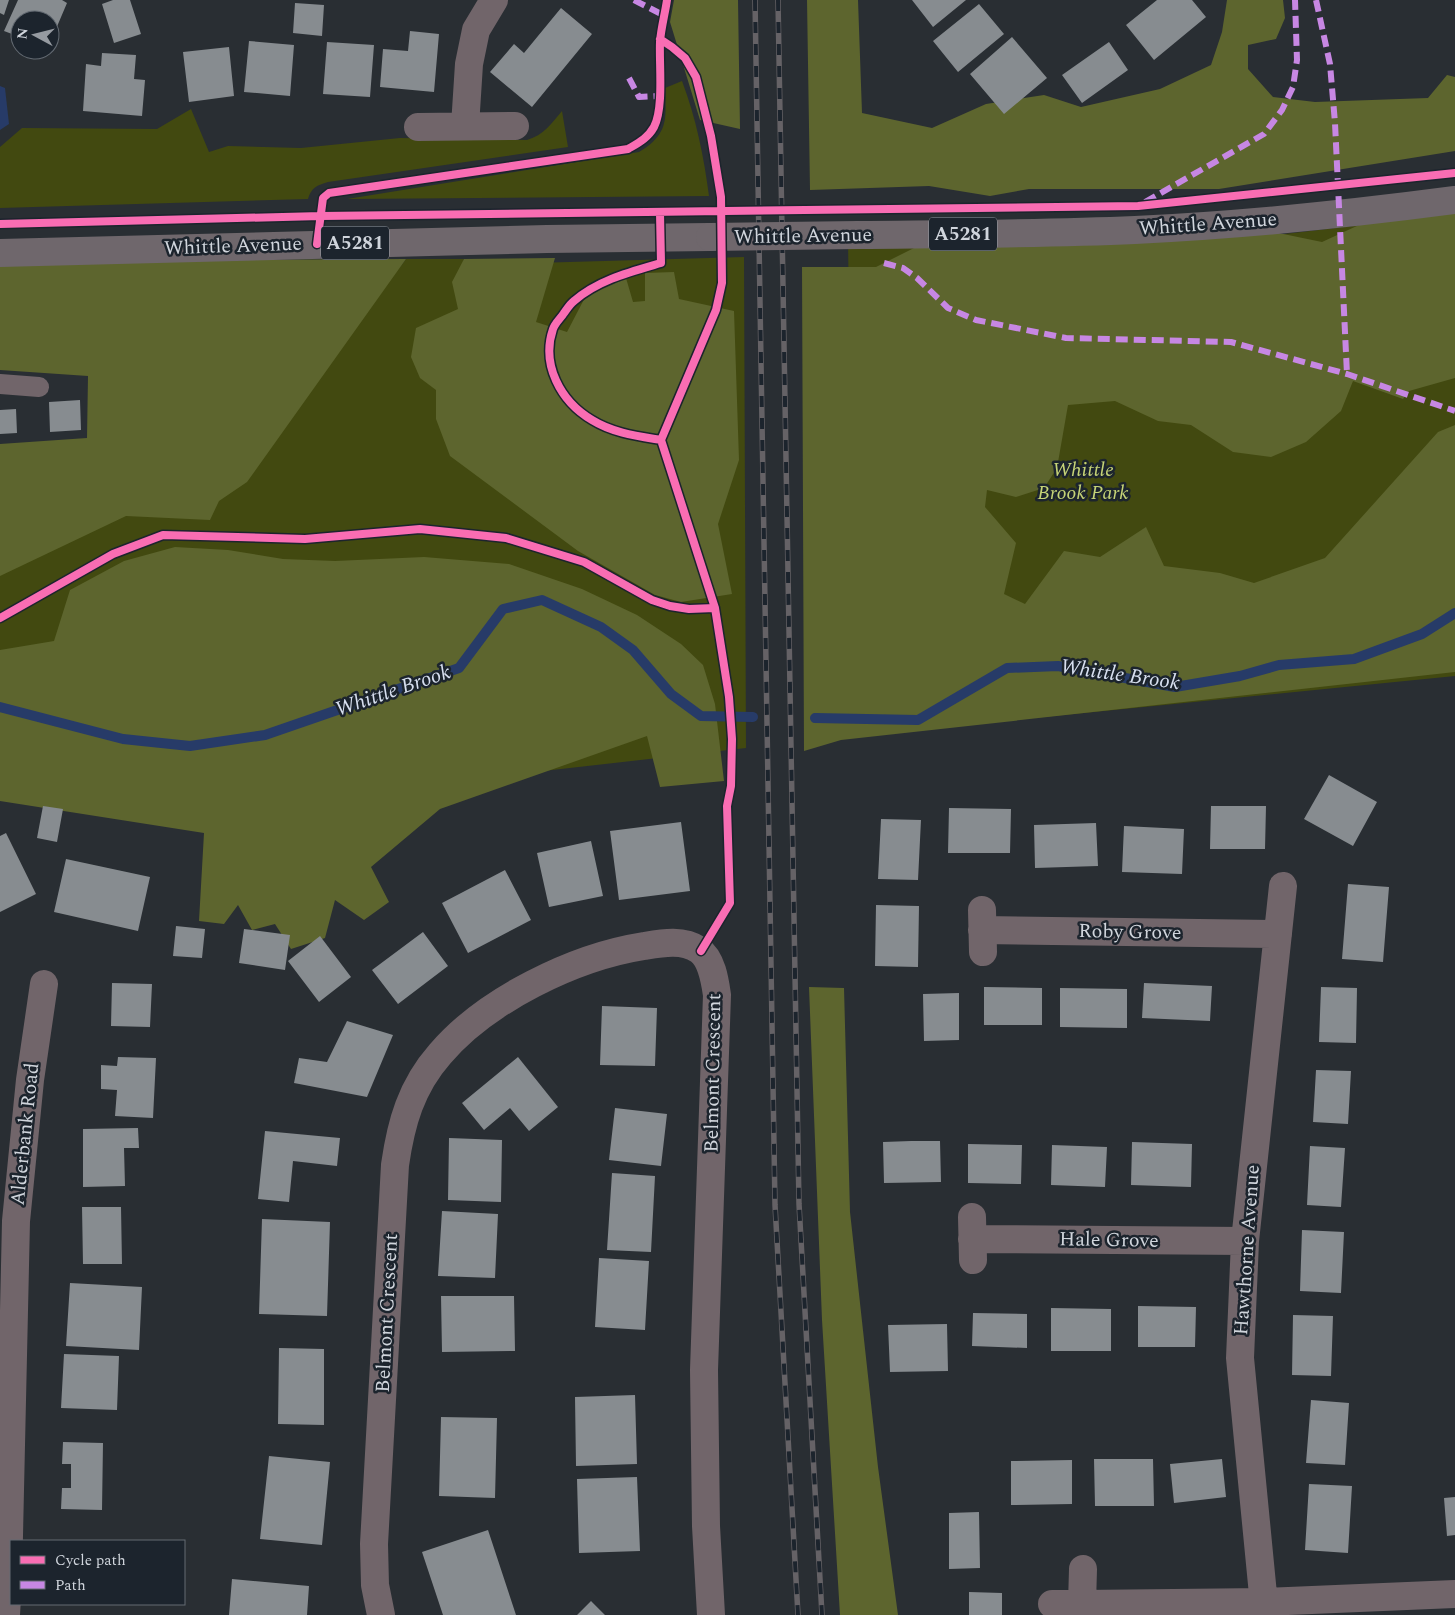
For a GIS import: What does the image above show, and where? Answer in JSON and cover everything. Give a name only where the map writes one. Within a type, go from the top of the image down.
[{"type":"main road","name":"Whittle Avenue","points":[[0,253],[547,239],[1136,230],[1270,220],[1455,200]]},
{"type":"street","points":[[465,126],[469,64],[476,30],[494,0]]},
{"type":"street","points":[[418,127],[515,126]]},
{"type":"street","name":"Hawthorne Avenue","points":[[1264,1609],[1240,1358],[1245,1241],[1283,886]]},
{"type":"street","name":"Roby Grove","points":[[982,931],[1278,934]]},
{"type":"street","name":"Belmont Crescent","points":[[381,1615],[375,1585],[375,1534],[395,1165],[399,1136],[406,1109],[422,1078],[440,1053],[468,1027],[499,1004],[562,969],[598,956],[626,949],[675,943],[689,945],[701,951],[709,963],[715,978],[717,995],[704,1370],[706,1526],[711,1615]]},
{"type":"street","name":"Alderbank Road","points":[[6,1615],[8,1580],[7,1283],[16,1221],[29,1089],[44,984]]},
{"type":"street","name":"Hale Grove","points":[[972,1239],[1245,1241]]},
{"type":"street","points":[[1082,1604],[1083,1570]]},
{"type":"street","points":[[1052,1604],[1264,1609],[1455,1594]]},
{"type":"lane","points":[[0,384],[39,387]]},
{"type":"green space","points":[[674,0],[738,0],[740,129],[700,120],[670,22]]},
{"type":"green space","points":[[807,0],[858,0],[862,113],[932,128],[986,104],[1044,95],[1081,107],[1160,89],[1211,65],[1222,32],[1227,0],[1283,0],[1285,18],[1276,39],[1248,45],[1248,69],[1273,97],[1315,102],[1428,98],[1447,75],[1455,77],[1455,151],[1219,189],[1029,189],[990,196],[929,186],[810,190]]},
{"type":"green space","points":[[682,81],[699,138],[709,196],[347,199],[639,152],[656,139],[664,125],[666,109],[665,88]]},
{"type":"green space","points":[[191,109],[209,152],[228,146],[301,148],[400,138],[527,140],[543,132],[562,111],[568,147],[328,182],[315,188],[308,199],[0,208],[0,147],[22,128],[157,129]]},
{"type":"green space","name":"Whittle Brook Park","points":[[1455,208],[1455,378],[1409,391],[1403,399],[1353,381],[1341,411],[1306,442],[1271,457],[1233,452],[1191,425],[1158,421],[1115,401],[1068,405],[1057,468],[1044,488],[1016,497],[987,490],[985,507],[1016,543],[1004,594],[1025,604],[1064,551],[1100,557],[1146,527],[1164,566],[1220,573],[1254,583],[1325,558],[1438,432],[1455,425],[1455,672],[841,740],[804,751],[802,267],[876,267],[928,241],[1269,231],[1322,242],[1372,219]]},
{"type":"green space","name":"Whittle Brook Park","points":[[1455,214],[1455,676],[854,736],[848,237],[1267,236]]},
{"type":"green space","points":[[744,257],[746,748],[253,804],[0,764],[0,492],[400,267],[406,259],[464,259],[462,265]]},
{"type":"green space","points":[[555,258],[536,322],[567,332],[592,284],[626,278],[633,302],[645,301],[645,273],[674,272],[679,299],[734,311],[739,460],[718,524],[732,594],[681,602],[655,595],[578,551],[450,456],[436,419],[436,390],[420,378],[411,357],[416,328],[458,309],[452,282],[464,259]]},
{"type":"green space","points":[[406,259],[247,482],[219,501],[210,520],[126,516],[0,576],[0,444],[87,438],[88,376],[0,370],[0,265],[208,260]]},
{"type":"green space","points":[[175,547],[228,550],[283,559],[335,561],[424,557],[509,564],[582,589],[637,615],[681,644],[703,665],[715,704],[724,781],[660,787],[647,736],[440,809],[371,867],[389,902],[364,920],[335,900],[325,938],[291,949],[275,924],[252,930],[238,905],[224,924],[199,921],[204,833],[0,801],[0,650],[54,641],[70,590],[124,561]]},
{"type":"green space","points":[[809,987],[844,988],[850,1212],[878,1467],[898,1615],[840,1615],[822,1320]]},
{"type":"water","points":[[0,86],[5,88],[9,124],[0,130]]},
{"type":"building","points":[[0,0],[9,0],[4,15],[0,13]]},
{"type":"building","points":[[18,0],[62,0],[67,3],[60,19],[60,10],[13,10]]},
{"type":"building","points":[[113,0],[130,0],[141,34],[114,43],[102,4]]},
{"type":"building","points":[[912,0],[966,0],[933,27]]},
{"type":"building","points":[[1157,0],[1192,0],[1206,17],[1154,60],[1126,25]]},
{"type":"building","points":[[295,3],[324,5],[322,36],[293,33]]},
{"type":"building","points":[[979,4],[1004,34],[958,72],[933,41]]},
{"type":"building","points":[[561,8],[592,34],[532,107],[490,72],[514,44],[524,53]]},
{"type":"building","points":[[10,18],[10,33],[4,31]]},
{"type":"building","points":[[410,31],[439,34],[434,92],[380,87],[383,49],[408,51]]},
{"type":"building","points":[[1012,37],[1047,78],[1004,114],[970,74]]},
{"type":"building","points":[[249,41],[294,45],[290,96],[244,92]]},
{"type":"building","points":[[327,42],[374,45],[370,97],[323,94]]},
{"type":"building","points":[[1109,42],[1128,70],[1082,103],[1062,75]]},
{"type":"building","points":[[229,47],[234,96],[189,102],[183,52]]},
{"type":"building","points":[[102,53],[136,55],[134,79],[145,80],[142,116],[83,111],[86,64],[101,66]]},
{"type":"building","points":[[80,400],[81,430],[50,432],[49,402]]},
{"type":"building","points":[[16,409],[17,433],[0,434],[0,410]]},
{"type":"building","points":[[1329,775],[1377,802],[1353,846],[1304,819]]},
{"type":"building","points":[[43,806],[63,809],[57,842],[37,838]]},
{"type":"building","points":[[1211,806],[1266,806],[1265,849],[1210,849]]},
{"type":"building","points":[[949,808],[1011,809],[1010,853],[948,853]]},
{"type":"building","points":[[881,819],[921,820],[918,880],[878,879]]},
{"type":"building","points":[[681,822],[690,891],[619,900],[610,831]]},
{"type":"building","points":[[1096,823],[1098,866],[1035,868],[1034,825]]},
{"type":"building","points":[[1124,826],[1184,829],[1182,874],[1122,872]]},
{"type":"building","points":[[6,833],[36,894],[0,912],[0,836]]},
{"type":"building","points":[[591,841],[603,896],[549,907],[537,853]]},
{"type":"building","points":[[66,859],[150,877],[138,931],[54,912]]},
{"type":"building","points":[[505,870],[531,920],[468,953],[442,903]]},
{"type":"building","points":[[1348,884],[1389,887],[1383,962],[1342,959]]},
{"type":"building","points":[[876,905],[919,906],[918,967],[875,966]]},
{"type":"building","points":[[176,926],[205,929],[202,958],[173,956]]},
{"type":"building","points":[[244,929],[290,935],[285,970],[239,963]]},
{"type":"building","points":[[423,932],[448,966],[398,1004],[372,970]]},
{"type":"building","points":[[320,936],[351,977],[319,1002],[288,961]]},
{"type":"building","points":[[112,983],[152,984],[150,1027],[111,1026]]},
{"type":"building","points":[[1144,983],[1212,986],[1210,1021],[1142,1018]]},
{"type":"building","points":[[984,987],[1042,988],[1042,1025],[984,1025]]},
{"type":"building","points":[[1321,987],[1357,988],[1356,1043],[1319,1042]]},
{"type":"building","points":[[1060,988],[1127,989],[1127,1028],[1060,1027]]},
{"type":"building","points":[[959,993],[959,1040],[924,1041],[923,994]]},
{"type":"building","points":[[602,1006],[657,1008],[655,1066],[600,1065]]},
{"type":"building","points":[[347,1021],[393,1035],[367,1097],[294,1083],[299,1058],[327,1062]]},
{"type":"building","points":[[118,1057],[156,1058],[153,1118],[115,1116],[117,1090],[101,1089],[101,1065],[117,1066]]},
{"type":"building","points":[[518,1057],[558,1107],[529,1131],[510,1108],[484,1130],[462,1103]]},
{"type":"building","points":[[1316,1070],[1351,1071],[1348,1124],[1313,1122]]},
{"type":"building","points":[[615,1108],[667,1114],[661,1166],[609,1160]]},
{"type":"building","points":[[138,1128],[139,1148],[124,1148],[125,1186],[83,1187],[83,1129]]},
{"type":"building","points":[[265,1131],[340,1138],[337,1166],[293,1161],[289,1202],[258,1199]]},
{"type":"building","points":[[449,1138],[502,1140],[501,1202],[448,1200]]},
{"type":"building","points":[[940,1141],[941,1182],[884,1183],[883,1142]]},
{"type":"building","points":[[1132,1142],[1192,1144],[1191,1187],[1131,1185]]},
{"type":"building","points":[[968,1144],[1022,1145],[1021,1184],[968,1183]]},
{"type":"building","points":[[1052,1145],[1107,1147],[1105,1187],[1051,1185]]},
{"type":"building","points":[[1310,1146],[1345,1148],[1341,1207],[1307,1205]]},
{"type":"building","points":[[612,1173],[655,1176],[651,1252],[607,1250]]},
{"type":"building","points":[[82,1207],[121,1207],[122,1264],[83,1264]]},
{"type":"building","points":[[442,1211],[498,1214],[495,1278],[438,1276]]},
{"type":"building","points":[[262,1219],[330,1222],[327,1316],[259,1314]]},
{"type":"building","points":[[1302,1230],[1344,1232],[1341,1293],[1300,1291]]},
{"type":"building","points":[[599,1258],[649,1261],[645,1330],[595,1327]]},
{"type":"building","points":[[70,1283],[142,1287],[139,1350],[66,1346]]},
{"type":"building","points":[[441,1296],[514,1296],[515,1351],[442,1352]]},
{"type":"building","points":[[1138,1306],[1196,1307],[1195,1347],[1138,1347]]},
{"type":"building","points":[[1051,1308],[1111,1309],[1111,1351],[1051,1351]]},
{"type":"building","points":[[973,1313],[1027,1314],[1027,1348],[972,1346]]},
{"type":"building","points":[[1293,1315],[1333,1316],[1331,1376],[1292,1375]]},
{"type":"building","points":[[947,1324],[948,1371],[890,1372],[888,1325]]},
{"type":"building","points":[[279,1348],[324,1349],[324,1425],[278,1424]]},
{"type":"building","points":[[64,1354],[119,1356],[117,1410],[61,1408]]},
{"type":"building","points":[[635,1395],[637,1464],[576,1466],[575,1397]]},
{"type":"building","points":[[1311,1400],[1349,1403],[1345,1465],[1306,1463]]},
{"type":"building","points":[[441,1417],[497,1418],[495,1498],[439,1496]]},
{"type":"building","points":[[63,1442],[103,1443],[102,1510],[61,1509],[62,1488],[71,1488],[71,1464],[62,1464]]},
{"type":"building","points":[[269,1456],[330,1462],[322,1545],[260,1539]]},
{"type":"building","points":[[1094,1459],[1153,1459],[1154,1506],[1095,1506]]},
{"type":"building","points":[[1222,1459],[1226,1497],[1174,1503],[1170,1464]]},
{"type":"building","points":[[1072,1460],[1072,1504],[1011,1505],[1011,1461]]},
{"type":"building","points":[[637,1477],[640,1551],[579,1553],[577,1479]]},
{"type":"building","points":[[1309,1484],[1352,1486],[1348,1553],[1305,1550]]},
{"type":"building","points":[[1455,1497],[1455,1535],[1447,1536],[1444,1498]]},
{"type":"building","points":[[979,1512],[980,1568],[949,1569],[949,1513]]},
{"type":"building","points":[[488,1530],[516,1615],[443,1615],[422,1552]]},
{"type":"building","points":[[232,1579],[309,1586],[307,1615],[229,1615]]},
{"type":"building","points":[[969,1592],[1002,1593],[1002,1615],[969,1615]]},
{"type":"building","points":[[591,1601],[605,1615],[577,1615]]},
{"type":"waterway","name":"Whittle Brook","points":[[0,707],[123,739],[190,746],[265,735],[459,668],[503,609],[542,600],[601,627],[633,650],[671,694],[701,716],[753,717]]},
{"type":"waterway","name":"Whittle Brook","points":[[815,718],[918,720],[1007,668],[1058,666],[1175,687],[1240,676],[1279,665],[1354,659],[1422,634],[1455,613]]},
{"type":"railway","points":[[755,0],[775,1205],[798,1615]]},
{"type":"railway","points":[[778,0],[799,1204],[822,1615]]},
{"type":"marked path","points":[[634,0],[665,16]]},
{"type":"marked path","points":[[1145,202],[1264,134],[1282,110],[1293,87],[1297,60],[1295,0]]},
{"type":"marked path","points":[[1316,0],[1330,64],[1335,123],[1347,374]]},
{"type":"marked path","points":[[629,78],[639,97],[660,96]]},
{"type":"marked path","points":[[884,263],[903,268],[917,278],[948,308],[976,320],[1066,338],[1231,342],[1347,374],[1455,411]]},
{"type":"cycle path","points":[[317,244],[323,198],[329,193],[628,149],[639,142],[652,131],[659,109],[660,42],[667,0]]},
{"type":"cycle path","points":[[660,39],[685,58],[696,77],[711,136],[721,197],[722,283],[716,310],[661,440],[715,608],[729,697],[732,739],[731,786],[727,806],[730,903],[701,951]]},
{"type":"cycle path","points":[[0,224],[321,216],[1138,206],[1455,173]]},
{"type":"cycle path","points":[[660,213],[661,263],[626,273],[604,282],[593,287],[574,301],[554,327],[550,342],[550,355],[552,368],[562,392],[581,412],[608,428],[661,440]]},
{"type":"cycle path","points":[[0,618],[113,554],[163,535],[305,539],[420,529],[506,538],[584,562],[652,600],[670,606],[689,609],[715,608]]}]
